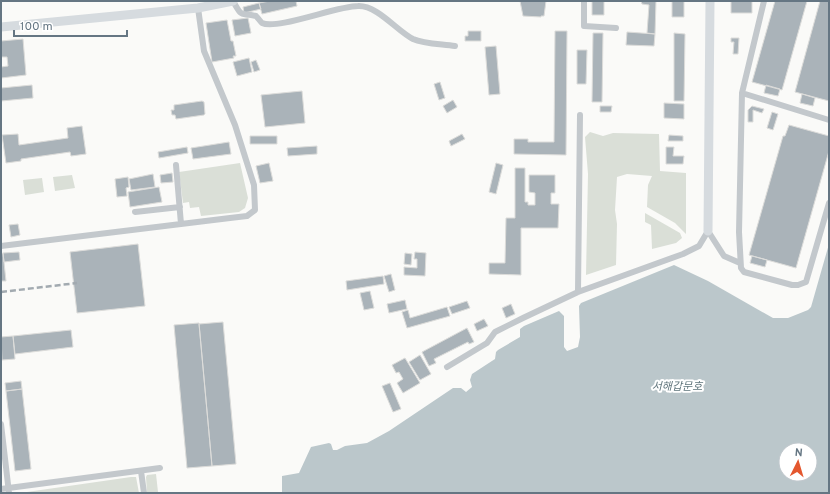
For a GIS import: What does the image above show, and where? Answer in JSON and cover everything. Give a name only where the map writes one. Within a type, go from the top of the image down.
[{"type":"street","points":[[1,27],[198,8],[233,1],[240,13],[244,16],[256,16],[262,22],[269,24],[280,23],[339,8],[360,6],[371,9],[413,39],[455,46]]},
{"type":"street","points":[[584,1],[584,26],[616,28]]},
{"type":"street","points":[[447,367],[486,343],[495,332],[578,292],[683,254],[699,246],[708,231],[710,1]]},
{"type":"street","points":[[764,1],[742,93],[740,264],[744,272],[792,285],[798,285],[806,282],[829,203]]},
{"type":"street","points":[[1,246],[247,216],[255,210],[256,203],[254,185],[235,125],[204,51],[198,8]]},
{"type":"street","points":[[742,93],[829,120]]},
{"type":"street","points":[[578,292],[580,115]]},
{"type":"street","points":[[176,165],[181,224]]},
{"type":"street","points":[[136,212],[180,207]]},
{"type":"street","points":[[708,231],[724,256],[740,264]]},
{"type":"street","points":[[1,424],[8,490]]},
{"type":"street","points":[[1,489],[8,490],[160,468]]},
{"type":"street","points":[[141,471],[144,493]]},
{"type":"shaded area","points":[[590,132],[603,136],[613,133],[659,134],[660,171],[686,173],[686,234],[675,223],[647,207],[648,185],[652,176],[627,174],[617,177],[615,210],[617,224],[616,265],[586,275],[588,174],[585,137]]},
{"type":"shaded area","points":[[240,163],[248,198],[245,208],[239,212],[201,216],[199,207],[190,208],[189,202],[183,203],[179,172]]},
{"type":"shaded area","points":[[72,175],[75,188],[55,191],[53,177]]},
{"type":"shaded area","points":[[42,178],[44,192],[25,195],[23,180]]},
{"type":"shaded area","points":[[645,213],[680,233],[682,238],[676,243],[652,249],[651,225],[645,222]]},
{"type":"shaded area","points":[[156,474],[158,492],[170,493],[147,493],[146,477],[147,475]]},
{"type":"shaded area","points":[[136,477],[139,493],[20,493]]},
{"type":"water","name":"서해갑문호","points":[[829,244],[829,493],[282,493],[282,476],[299,473],[311,447],[329,443],[331,444],[333,450],[337,450],[345,446],[367,443],[389,431],[453,388],[461,388],[466,392],[472,387],[470,380],[472,374],[495,359],[496,352],[498,350],[520,337],[520,329],[559,311],[564,316],[564,347],[567,351],[578,347],[580,337],[579,306],[581,303],[674,265],[708,281],[773,318],[788,318],[808,310],[811,307]]},
{"type":"building","points":[[270,1],[296,1],[297,6],[262,14],[259,3]]},
{"type":"building","points":[[520,1],[546,1],[544,16],[523,16]]},
{"type":"building","points":[[592,1],[604,1],[604,15],[592,15]]},
{"type":"building","points":[[641,1],[656,1],[655,34],[647,33],[649,5],[642,4]]},
{"type":"building","points":[[672,1],[684,1],[684,17],[672,17]]},
{"type":"building","points":[[731,1],[752,1],[752,13],[731,13]]},
{"type":"building","points":[[775,1],[807,1],[782,90],[752,82]]},
{"type":"building","points":[[820,1],[829,1],[829,101],[795,92]]},
{"type":"building","points":[[259,3],[261,9],[244,13],[243,7]]},
{"type":"building","points":[[248,18],[251,33],[235,36],[232,20]]},
{"type":"building","points":[[227,20],[231,41],[233,41],[236,56],[233,56],[234,58],[212,62],[206,23]]},
{"type":"building","points":[[468,31],[481,31],[481,41],[465,41],[465,36],[468,36]]},
{"type":"building","points":[[555,31],[567,31],[566,155],[514,154],[514,139],[528,139],[528,142],[554,142]]},
{"type":"building","points":[[627,32],[655,34],[654,46],[626,45]]},
{"type":"building","points":[[593,33],[603,33],[602,102],[592,102]]},
{"type":"building","points":[[674,33],[685,34],[684,101],[674,101]]},
{"type":"building","points":[[731,38],[739,38],[738,54],[733,54],[734,42],[731,42]]},
{"type":"building","points":[[23,39],[26,75],[1,78],[1,67],[8,66],[7,57],[1,57],[1,41]]},
{"type":"building","points":[[496,46],[500,94],[489,95],[485,47]]},
{"type":"building","points":[[577,50],[587,50],[586,84],[577,84]]},
{"type":"building","points":[[249,58],[252,72],[237,76],[233,62]]},
{"type":"building","points":[[256,60],[260,70],[254,72],[251,62]]},
{"type":"building","points":[[440,82],[445,98],[439,100],[434,84]]},
{"type":"building","points":[[32,85],[33,98],[1,101],[1,88]]},
{"type":"building","points":[[766,85],[780,89],[778,96],[764,93]]},
{"type":"building","points":[[302,91],[305,123],[265,127],[261,95]]},
{"type":"building","points":[[802,94],[815,98],[813,106],[800,103]]},
{"type":"building","points":[[453,100],[457,107],[447,113],[443,106]]},
{"type":"building","points":[[204,102],[204,115],[176,119],[175,115],[172,115],[171,110],[174,110],[174,105]]},
{"type":"building","points":[[664,103],[684,104],[684,119],[664,118]]},
{"type":"building","points":[[600,106],[612,106],[611,112],[600,112]]},
{"type":"building","points":[[752,106],[764,109],[762,113],[753,110],[753,122],[748,122],[748,110]]},
{"type":"building","points":[[772,112],[778,114],[773,130],[767,128]]},
{"type":"building","points":[[789,125],[829,136],[829,151],[796,268],[749,255],[783,136],[785,136]]},
{"type":"building","points":[[82,126],[86,154],[71,156],[70,152],[21,159],[21,161],[6,163],[2,135],[18,134],[19,145],[68,138],[67,128]]},
{"type":"building","points":[[462,134],[465,139],[451,146],[449,141]]},
{"type":"building","points":[[669,135],[683,136],[683,141],[668,141]]},
{"type":"building","points":[[250,136],[277,136],[277,144],[250,144]]},
{"type":"building","points":[[229,142],[231,154],[193,159],[191,148]]},
{"type":"building","points":[[317,146],[317,154],[288,156],[287,148]]},
{"type":"building","points":[[187,147],[188,153],[159,158],[158,152]]},
{"type":"building","points":[[666,147],[674,147],[673,156],[684,156],[683,164],[666,164]]},
{"type":"building","points":[[269,163],[273,181],[260,183],[256,166]]},
{"type":"building","points":[[496,163],[503,165],[496,194],[489,192]]},
{"type":"building","points":[[515,168],[525,168],[525,202],[528,202],[528,205],[535,205],[535,193],[529,192],[529,175],[555,175],[555,193],[551,193],[551,204],[559,204],[558,228],[521,228],[521,275],[489,274],[489,263],[505,263],[506,218],[515,218]]},
{"type":"building","points":[[172,173],[173,182],[161,183],[160,175]]},
{"type":"building","points":[[153,174],[155,187],[131,190],[129,179]]},
{"type":"building","points":[[128,177],[129,187],[126,188],[127,196],[117,197],[115,179]]},
{"type":"building","points":[[159,187],[162,202],[130,207],[128,192]]},
{"type":"building","points":[[18,224],[20,235],[11,237],[9,225]]},
{"type":"building","points":[[138,244],[145,306],[77,313],[70,252]]},
{"type":"building","points":[[19,252],[20,260],[4,262],[3,253]]},
{"type":"building","points":[[415,252],[426,253],[425,276],[404,275],[404,267],[417,268],[417,259],[414,259]]},
{"type":"building","points":[[3,253],[6,281],[1,281],[1,254]]},
{"type":"building","points":[[405,253],[412,254],[411,265],[404,264]]},
{"type":"building","points":[[752,256],[767,260],[765,267],[750,263]]},
{"type":"building","points":[[391,274],[395,290],[389,292],[384,276]]},
{"type":"building","points":[[383,276],[384,284],[347,290],[346,281]]},
{"type":"building","points":[[370,291],[374,308],[364,310],[360,293]]},
{"type":"building","points":[[405,300],[407,309],[389,313],[387,304]]},
{"type":"building","points":[[467,301],[470,308],[452,314],[449,307]]},
{"type":"building","points":[[511,304],[515,314],[506,318],[502,308]]},
{"type":"building","points":[[447,307],[450,316],[407,328],[402,312],[408,310],[410,318]]},
{"type":"building","points":[[484,319],[488,326],[477,331],[474,324]]},
{"type":"building","points":[[223,322],[236,464],[212,466],[199,324]]},
{"type":"building","points":[[199,323],[212,466],[187,468],[174,325]]},
{"type":"building","points":[[467,328],[474,342],[469,344],[468,342],[434,359],[436,363],[429,366],[422,352]]},
{"type":"building","points":[[71,330],[73,347],[15,354],[13,336]]},
{"type":"building","points":[[13,336],[15,359],[2,360],[1,337]]},
{"type":"building","points":[[420,355],[431,374],[420,380],[409,362]]},
{"type":"building","points":[[405,358],[420,383],[403,393],[397,383],[403,379],[399,372],[396,373],[392,365]]},
{"type":"building","points":[[21,381],[22,389],[6,391],[5,383]]},
{"type":"building","points":[[390,383],[401,409],[393,412],[382,386]]},
{"type":"building","points":[[22,389],[31,469],[15,471],[6,391]]},
{"type":"railway","points":[[1,292],[77,283]]}]
